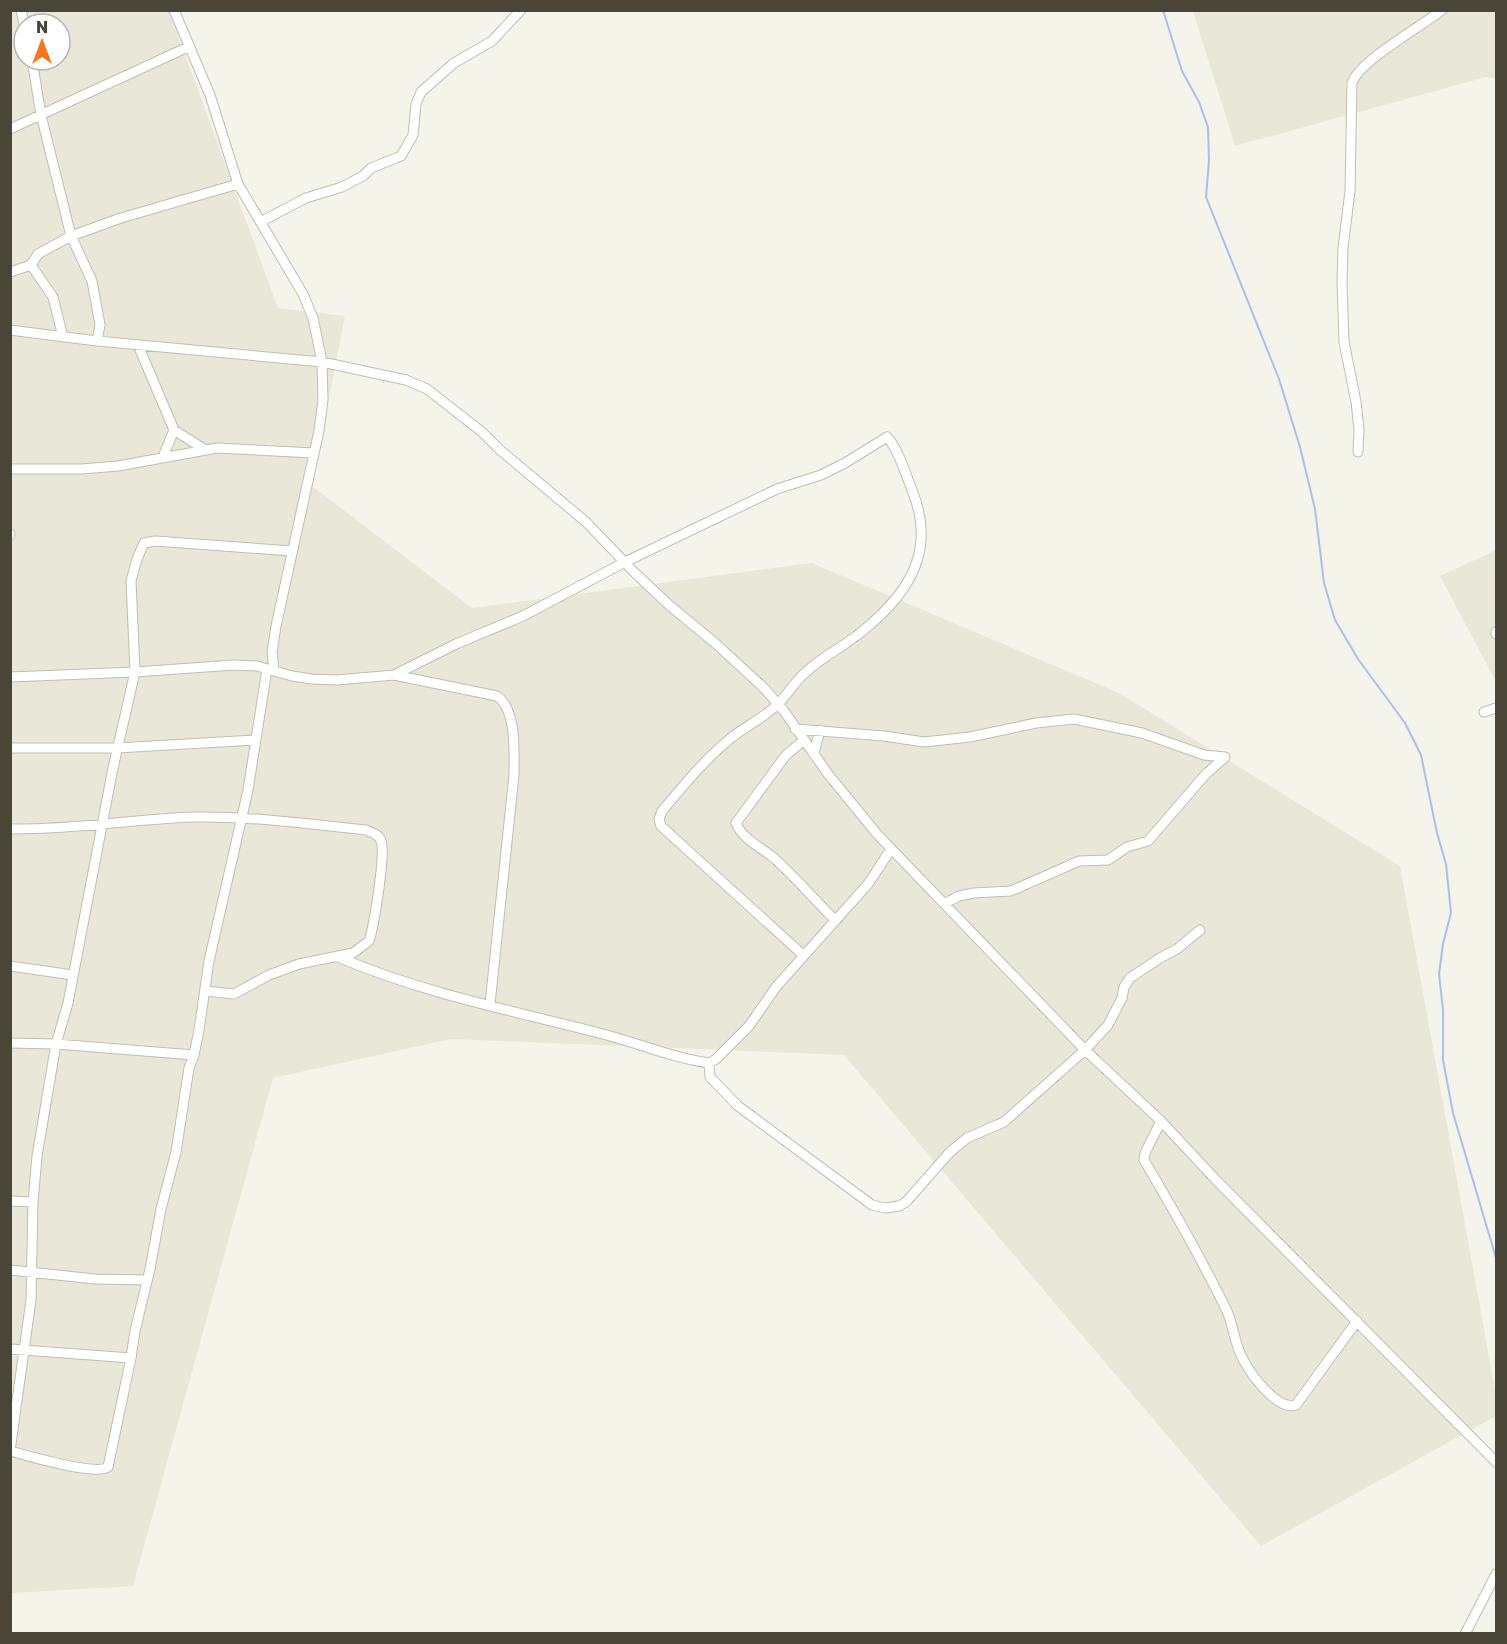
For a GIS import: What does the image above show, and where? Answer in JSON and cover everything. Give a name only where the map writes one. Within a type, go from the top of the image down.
[{"type":"street","points":[[174,10],[210,95],[238,184],[262,221],[309,308],[322,362],[323,400],[272,652],[271,670],[255,740],[242,818],[209,961],[206,991],[194,1055],[189,1068],[176,1152],[165,1188],[108,1467],[104,1470],[89,1470],[10,1451],[31,1300],[33,1202],[37,1156],[56,1044],[73,975],[117,748],[135,672],[131,581],[136,559],[144,543],[155,541],[292,551]]},
{"type":"street","points":[[262,221],[306,198],[342,187],[363,176],[372,168],[401,156],[413,135],[416,104],[422,92],[464,56],[492,41],[521,10]]},
{"type":"street","points":[[1358,452],[1359,429],[1356,402],[1344,342],[1342,282],[1343,248],[1350,191],[1352,83],[1359,72],[1378,56],[1442,10]]},
{"type":"street","points":[[10,129],[188,47]]},
{"type":"street","points":[[34,72],[41,115],[71,236],[92,281],[100,325],[97,341]]},
{"type":"street","points":[[10,272],[31,265],[38,254],[71,236],[121,218],[238,184]]},
{"type":"street","points":[[31,265],[53,297],[63,337]]},
{"type":"street","points":[[100,325],[114,342]]},
{"type":"street","points":[[10,330],[97,341],[322,362],[406,380],[427,389],[482,432],[508,457],[586,522],[669,605],[716,643],[764,688],[848,800],[891,849],[1085,1050],[1161,1120],[1497,1462]]},
{"type":"street","points":[[138,345],[174,430],[204,450]]},
{"type":"street","points":[[163,457],[174,430]]},
{"type":"street","points":[[394,675],[456,644],[544,605],[625,562],[777,489],[821,475],[845,463],[883,437],[890,439],[915,495],[921,518],[922,539],[916,566],[889,607],[865,630],[804,673],[778,704],[744,727],[715,751],[662,811],[659,819],[661,826],[803,955]]},
{"type":"street","points":[[10,469],[118,466],[226,448],[314,453]]},
{"type":"street","points":[[257,666],[272,652]]},
{"type":"street","points":[[10,676],[135,672],[234,665],[257,666],[292,676],[320,679],[394,675],[497,696],[504,701],[510,713],[514,775],[490,1004]]},
{"type":"street","points":[[1484,712],[1497,708]]},
{"type":"street","points":[[795,729],[884,736],[924,742],[969,737],[1034,723],[1074,719],[1142,733],[1204,755],[1225,757],[1205,775],[1148,841],[1127,847],[1108,860],[1079,861],[1011,891],[974,893],[944,904]]},
{"type":"street","points":[[814,753],[820,730]]},
{"type":"street","points":[[10,748],[117,748],[255,740]]},
{"type":"street","points":[[803,741],[786,755],[736,823],[746,837],[774,858],[834,919]]},
{"type":"street","points":[[10,829],[47,830],[192,817],[242,818],[366,830],[379,836],[383,843],[379,885],[369,941],[353,953],[299,964],[268,975],[234,994],[206,991]]},
{"type":"street","points":[[338,957],[375,973],[522,1015],[605,1034],[674,1056],[709,1064],[748,1026],[803,955],[868,884],[891,849]]},
{"type":"street","points":[[709,1064],[710,1077],[738,1106],[860,1197],[872,1205],[885,1208],[900,1206],[966,1138],[1004,1122],[1085,1050],[1113,1018],[1124,987],[1130,978],[1177,949],[1200,930]]},
{"type":"street","points":[[10,966],[73,975]]},
{"type":"street","points":[[10,1043],[56,1044],[194,1055]]},
{"type":"street","points":[[1161,1120],[1145,1153],[1144,1160],[1197,1250],[1227,1312],[1242,1359],[1263,1387],[1282,1405],[1290,1407],[1296,1405],[1356,1321]]},
{"type":"street","points":[[10,1201],[33,1202]]},
{"type":"street","points":[[10,1270],[101,1280],[147,1280]]},
{"type":"street","points":[[10,1349],[131,1358]]},
{"type":"street","points":[[1464,1634],[1497,1574]]},
{"type":"shaded area","points":[[11,11],[169,11],[278,308],[345,316],[312,486],[472,608],[812,563],[1119,693],[1400,866],[1496,1395],[1496,1416],[1261,1546],[844,1055],[451,1039],[273,1078],[133,1586],[11,1593]]},
{"type":"shaded area","points":[[1193,11],[1496,11],[1496,79],[1486,77],[1235,146]]},
{"type":"shaded area","points":[[1496,550],[1496,682],[1440,576]]},
{"type":"waterway","points":[[1163,10],[1182,71],[1199,102],[1208,127],[1209,160],[1206,197],[1279,379],[1300,447],[1315,509],[1324,583],[1335,620],[1358,659],[1405,723],[1421,755],[1437,833],[1446,864],[1451,913],[1443,944],[1439,974],[1443,1010],[1443,1060],[1453,1113],[1496,1258]]}]
